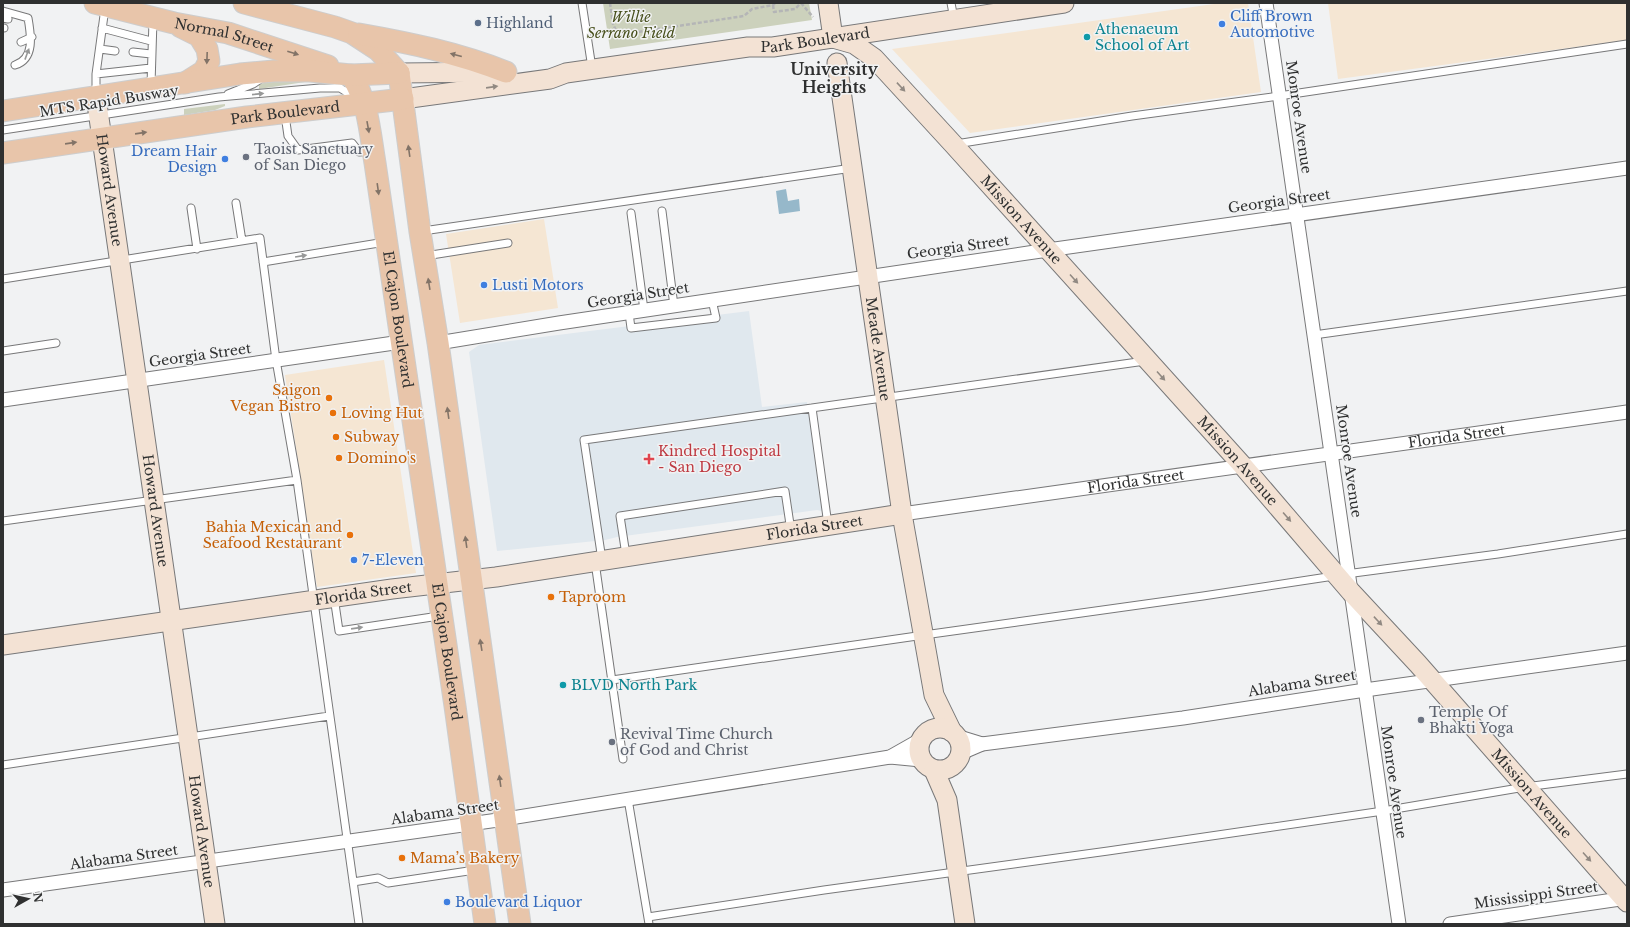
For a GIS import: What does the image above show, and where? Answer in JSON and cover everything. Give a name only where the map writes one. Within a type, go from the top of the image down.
[{"type":"main road","points":[[244,3],[335,27],[352,33],[412,43],[477,60],[506,72]]},
{"type":"main road","name":"Normal Street","points":[[100,4],[174,23],[228,33],[317,61],[351,75]]},
{"type":"main road","points":[[174,23],[199,36],[207,49],[209,61],[204,71],[184,84]]},
{"type":"main road","points":[[352,33],[378,50],[399,73],[420,232],[438,344],[520,924]]},
{"type":"main road","name":"Park Boulevard","points":[[3,111],[98,107],[151,89],[240,74],[274,71],[310,71],[351,75],[399,73]]},
{"type":"main road","name":"El Cajon Boulevard","points":[[351,75],[359,87],[365,104],[485,924]]},
{"type":"main road","name":"Park Boulevard","points":[[3,154],[102,138],[285,113],[403,99]]},
{"type":"street","name":"Meade Avenue","points":[[828,3],[902,514],[934,695],[956,746]]},
{"type":"street","name":"Park Boulevard","points":[[403,99],[550,79],[566,73],[592,69],[748,47],[773,47],[834,38],[953,11],[1064,3]]},
{"type":"street","name":"Monroe Avenue","points":[[1266,3],[1332,454],[1343,575]]},
{"type":"street","name":"Mission Avenue","points":[[834,38],[854,44],[874,58],[1147,361],[1343,575],[1351,592],[1626,900]]},
{"type":"street","name":"Park Boulevard","points":[[399,73],[548,70],[566,73]]},
{"type":"street","name":"Howard Avenue","points":[[98,107],[216,924]]},
{"type":"street","name":"Georgia Street","points":[[438,344],[644,310],[1048,250],[1627,168]]},
{"type":"street","name":"Georgia Street","points":[[3,400],[401,342]]},
{"type":"street","name":"Florida Street","points":[[3,645],[334,597],[471,580],[902,514],[1627,412]]},
{"type":"street","name":"Monroe Avenue","points":[[1351,592],[1399,924]]},
{"type":"street","name":"Alabama Street","points":[[956,746],[1183,718],[1431,680],[1627,654]]},
{"type":"street","name":"Meade Avenue","points":[[924,736],[934,695]]},
{"type":"street","points":[[947,800],[928,765],[919,754],[924,736],[937,728],[942,728],[956,746],[947,800],[966,924]]},
{"type":"street","name":"Alabama Street","points":[[890,757],[924,736]]},
{"type":"street","points":[[928,765],[946,770],[956,746]]},
{"type":"street","name":"Alabama Street","points":[[3,890],[505,819],[890,757],[928,765]]},
{"type":"street","name":"Mississippi Street","points":[[1450,924],[1626,900]]},
{"type":"lane","points":[[582,3],[592,69]]},
{"type":"lane","points":[[98,107],[96,74],[102,28],[100,4]]},
{"type":"lane","points":[[3,11],[28,18],[32,37],[27,56],[24,61],[14,65]]},
{"type":"lane","points":[[151,89],[151,41],[153,17]]},
{"type":"lane","points":[[25,24],[32,37]]},
{"type":"lane","points":[[102,28],[151,41]]},
{"type":"lane","points":[[23,33],[32,37]]},
{"type":"lane","points":[[22,42],[32,37]]},
{"type":"lane","points":[[953,144],[1132,116],[1280,96],[1627,44]]},
{"type":"lane","points":[[100,49],[115,51]]},
{"type":"lane","points":[[133,52],[151,54]]},
{"type":"lane","points":[[96,74],[151,68]]},
{"type":"lane","name":"MTS Rapid Busway","points":[[220,98],[253,84],[274,71]]},
{"type":"lane","name":"MTS Rapid Busway","points":[[3,130],[98,107],[220,98],[320,88],[340,88],[365,104]]},
{"type":"lane","points":[[285,113],[288,136],[298,150],[352,143],[359,152],[372,151]]},
{"type":"lane","points":[[420,232],[852,168]]},
{"type":"lane","points":[[236,203],[242,241]]},
{"type":"lane","points":[[191,208],[197,248]]},
{"type":"lane","points":[[662,211],[674,306]]},
{"type":"lane","points":[[631,214],[644,310]]},
{"type":"lane","points":[[3,279],[260,238],[276,360],[297,480],[359,924]]},
{"type":"lane","points":[[263,262],[385,242]]},
{"type":"lane","points":[[425,256],[508,243]]},
{"type":"lane","points":[[1314,335],[1627,291]]},
{"type":"lane","points":[[629,313],[631,328],[716,318],[712,300]]},
{"type":"lane","points":[[3,351],[56,343]]},
{"type":"lane","points":[[623,759],[612,680],[584,440],[1147,361]]},
{"type":"lane","points":[[812,408],[828,525]]},
{"type":"lane","points":[[3,521],[297,480]]},
{"type":"lane","points":[[626,557],[620,516],[785,491],[791,531]]},
{"type":"lane","points":[[612,680],[924,634],[1498,554],[1627,534]]},
{"type":"lane","points":[[334,597],[338,631],[441,616]]},
{"type":"lane","points":[[3,765],[329,716]]},
{"type":"lane","points":[[628,799],[648,921],[957,871],[1383,812],[1525,787],[1627,774]]},
{"type":"lane","points":[[353,882],[378,878],[388,883],[478,870]]},
{"type":"path","points":[[610,3],[613,24],[618,35],[744,16],[752,9],[774,4],[774,12],[795,9],[801,3],[813,17]]},
{"type":"shaded area","points":[[1221,3],[1248,3],[1261,92],[970,133],[892,49]]},
{"type":"shaded area","points":[[1328,3],[1627,3],[1627,40],[1338,79]]},
{"type":"shaded area","points":[[544,219],[558,308],[460,323],[446,234]]},
{"type":"shaded area","name":"Kindred Hospital - San Diego","points":[[749,311],[762,407],[807,402],[822,511],[817,510],[617,537],[605,540],[497,551],[469,352],[479,345]]},
{"type":"shaded area","points":[[384,360],[416,573],[317,587],[285,375]]},
{"type":"green space","name":"Willie Serrano Field","points":[[603,3],[809,3],[812,20],[610,49]]},
{"type":"green space","points":[[270,80],[318,80],[259,89],[259,85]]},
{"type":"green space","points":[[225,104],[225,106],[215,110],[184,115],[184,109]]},
{"type":"water","points":[[786,189],[788,201],[799,199],[800,211],[779,214],[776,191]]},
{"type":"place","name":"Highland","points":[[478,23]]},
{"type":"place","name":"Cliff Brown Automotive","points":[[1222,24]]},
{"type":"place","name":"Athenaeum School of Art","points":[[1087,37]]},
{"type":"place","name":"Taoist Sanctuary of San Diego","points":[[246,157]]},
{"type":"place","name":"Dream Hair Design","points":[[225,159]]},
{"type":"place","name":"Lusti Motors","points":[[484,285]]},
{"type":"place","name":"Saigon Vegan Bistro","points":[[329,398]]},
{"type":"place","name":"Loving Hut","points":[[333,413]]},
{"type":"place","name":"Subway","points":[[336,437]]},
{"type":"place","name":"Domino's","points":[[339,458]]},
{"type":"place","name":"Kindred Hospital - San Diego","points":[[649,459]]},
{"type":"place","name":"Bahia Mexican and Seafood Restaurant","points":[[350,535]]},
{"type":"place","name":"7-Eleven","points":[[354,560]]},
{"type":"place","name":"Taproom","points":[[551,597]]},
{"type":"place","name":"BLVD North Park","points":[[563,685]]},
{"type":"place","name":"Temple Of Bhakti Yoga","points":[[1421,720]]},
{"type":"place","name":"Revival Time Church of God and Christ","points":[[612,742]]},
{"type":"place","name":"Mama’s Bakery","points":[[402,858]]},
{"type":"place","name":"Boulevard Liquor","points":[[447,902]]},
{"type":"district","name":"University Heights","points":[[834,78]]}]
